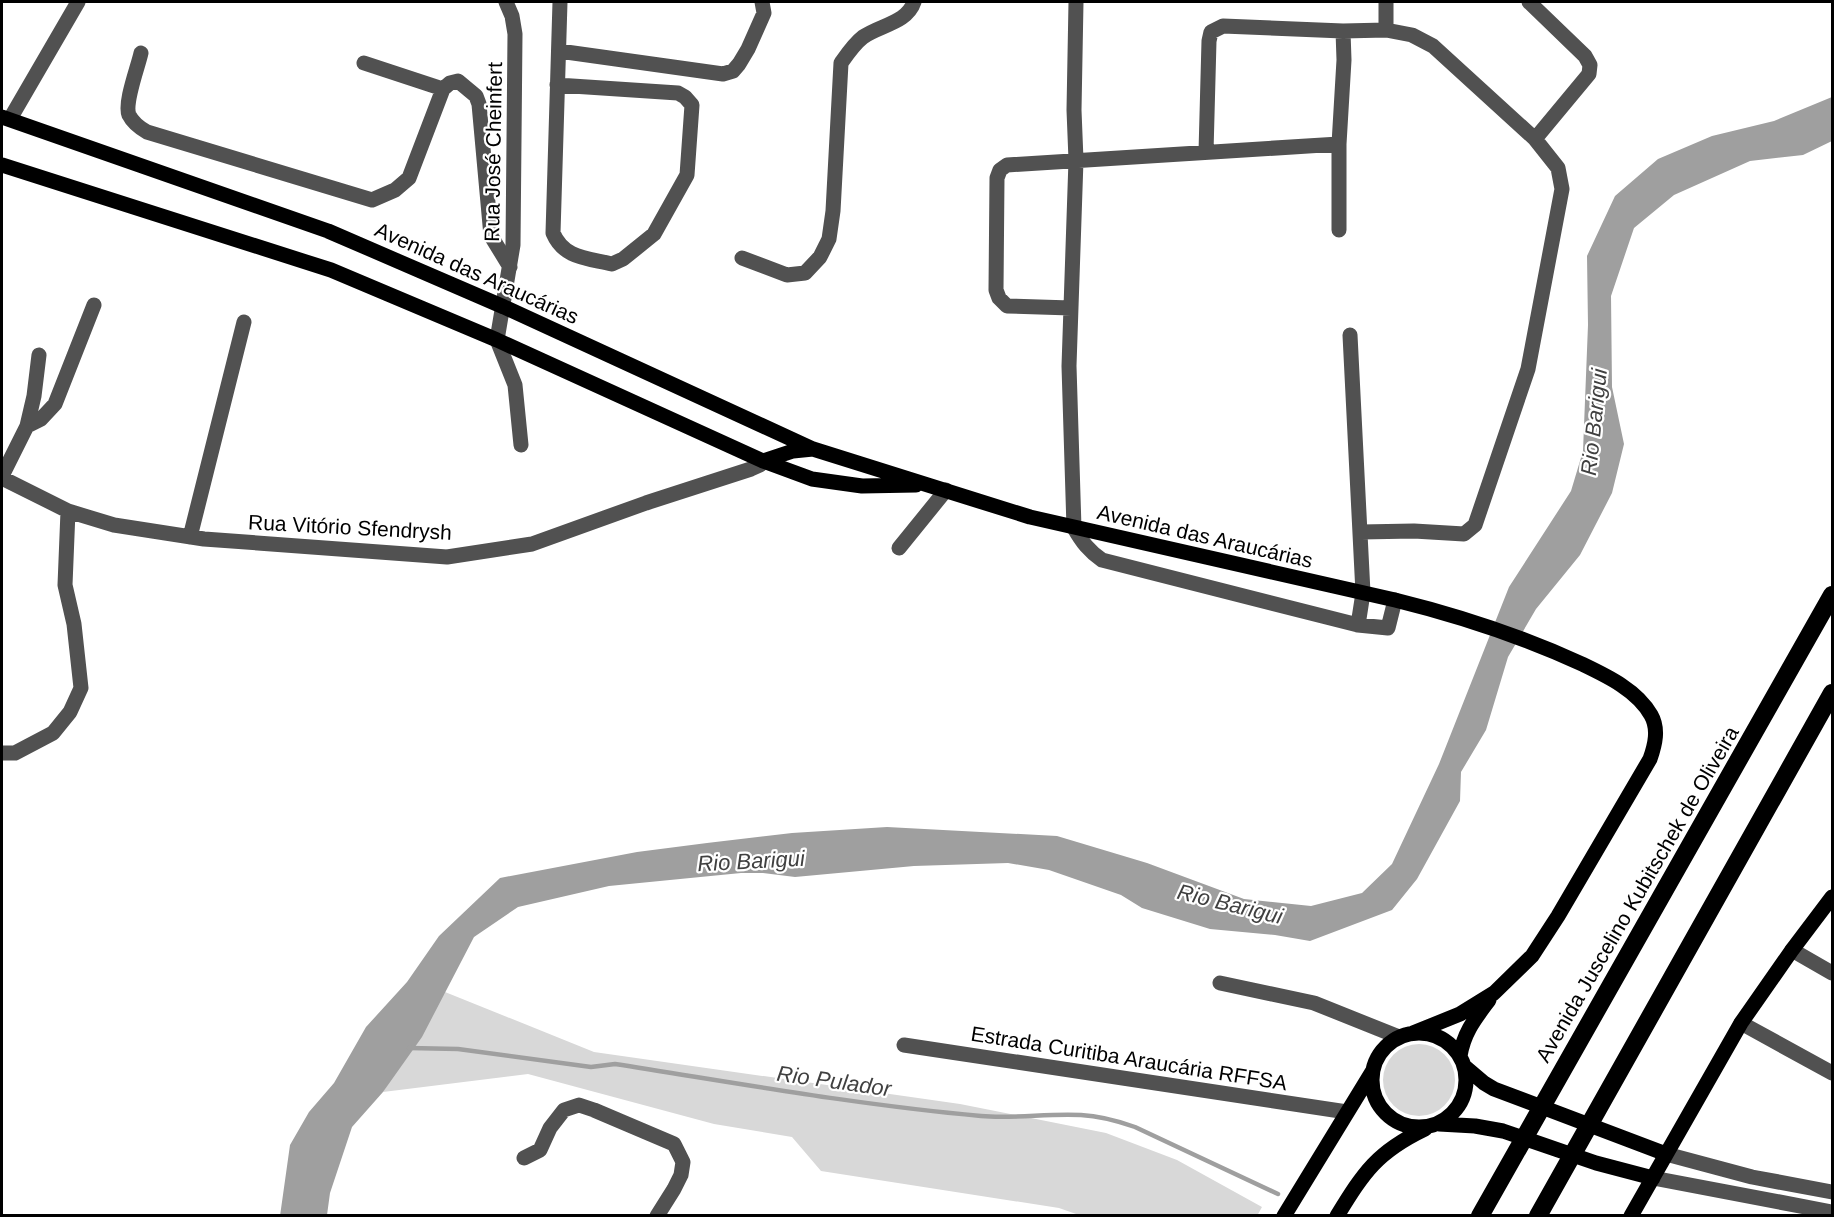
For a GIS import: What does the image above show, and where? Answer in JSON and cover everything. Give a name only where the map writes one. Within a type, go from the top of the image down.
[{"type":"highway","name":"Avenida Juscelino Kubitschek de Oliveira","points":[[1480,1215],[1833,595]]},
{"type":"highway","points":[[1538,1215],[1833,693]]},
{"type":"main road","name":"Avenida das Araucárias","points":[[6,118],[328,231],[504,306],[813,449],[1030,517],[1395,600],[1474,622],[1525,639],[1620,684],[1643,704],[1652,716],[1656,729],[1655,744],[1650,759],[1544,940],[1518,972],[1494,993]]},
{"type":"main road","name":"Avenida das Araucárias","points":[[2,165],[331,270],[497,340],[763,461],[812,478],[862,486],[928,485]]},
{"type":"main road","points":[[763,461],[813,449]]},
{"type":"main road","points":[[1631,1215],[1741,1023],[1792,950],[1833,897]]},
{"type":"main road","points":[[1284,1215],[1386,1046],[1406,1035],[1460,1014],[1494,993]]},
{"type":"main road","points":[[1337,1215],[1362,1176],[1375,1161],[1404,1139],[1451,1116],[1460,1106],[1467,1079],[1462,1061],[1462,1041],[1494,993]]},
{"type":"main road","points":[[1406,1035],[1427,1033],[1452,1045],[1462,1061],[1484,1083],[1494,1089],[1666,1154]]},
{"type":"main road","points":[[1372,1072],[1372,1087],[1376,1101],[1385,1114],[1397,1123],[1412,1128],[1475,1126],[1503,1131],[1596,1163],[1653,1178]]},
{"type":"street","points":[[6,118],[78,2]]},
{"type":"street","name":"Rua José Cheinfert","points":[[497,340],[510,267],[514,225],[516,56],[512,16],[506,2]]},
{"type":"street","points":[[557,85],[678,93],[692,105],[687,175],[654,234],[612,264],[568,252],[557,242],[553,232],[557,85],[559,51],[560,2]]},
{"type":"street","points":[[559,51],[723,74],[732,71],[748,49],[764,13],[762,2]]},
{"type":"street","points":[[742,258],[787,274],[805,273],[820,257],[829,239],[833,211],[841,63],[853,45],[865,35],[904,17],[915,2]]},
{"type":"street","points":[[1076,2],[1074,110],[1076,160],[1070,366],[1074,528],[1091,553],[1102,560],[1358,625],[1388,628],[1395,600]]},
{"type":"street","points":[[1386,2],[1386,30]]},
{"type":"street","points":[[1528,2],[1585,56],[1590,66],[1589,74],[1535,139]]},
{"type":"street","points":[[1206,152],[1211,32],[1223,26],[1343,31],[1386,30],[1412,35],[1432,46],[1535,139],[1558,168],[1562,189],[1528,369],[1475,525],[1464,534],[1414,531],[1361,532]]},
{"type":"street","points":[[1339,230],[1343,31]]},
{"type":"street","points":[[141,53],[127,108],[133,122],[147,132],[372,200],[395,190],[409,178],[443,89],[450,83],[458,81],[476,96],[479,104],[491,236],[510,267]]},
{"type":"street","points":[[364,63],[443,89]]},
{"type":"street","points":[[1071,308],[1007,306],[999,298],[996,290],[997,178],[1000,170],[1007,165],[1339,144]]},
{"type":"street","points":[[27,426],[41,419],[55,404],[94,305]]},
{"type":"street","points":[[190,537],[244,322]]},
{"type":"street","points":[[1350,335],[1363,593],[1358,625]]},
{"type":"street","points":[[497,340],[515,385],[521,445]]},
{"type":"street","points":[[2,477],[27,426],[34,396],[39,355]]},
{"type":"street","name":"Rua Vitório Sfendrysh","points":[[2,477],[68,511],[114,525],[190,537],[447,557],[532,544],[646,503],[757,467],[763,461]]},
{"type":"street","points":[[899,548],[946,490]]},
{"type":"street","points":[[2,753],[15,753],[53,733],[70,712],[81,688],[74,624],[65,585],[68,511]]},
{"type":"street","points":[[1792,950],[1833,973]]},
{"type":"street","points":[[1220,983],[1314,1003],[1406,1035]]},
{"type":"street","points":[[1741,1023],[1833,1073]]},
{"type":"street","name":"Estrada Curitiba Araucária RFFSA","points":[[904,1045],[1347,1112]]},
{"type":"street","points":[[524,1158],[540,1150],[550,1128],[564,1110],[579,1105],[674,1144],[682,1162],[681,1175],[657,1215]]},
{"type":"street","points":[[1666,1154],[1734,1173],[1833,1192]]},
{"type":"street","points":[[1653,1178],[1833,1212]]},
{"type":"shaded area","points":[[445,992],[594,1052],[960,1104],[1106,1133],[1177,1160],[1262,1207],[1257,1216],[1079,1215],[1059,1208],[821,1171],[792,1137],[714,1124],[528,1074],[383,1092]]},
{"type":"shaded area","points":[[1419,1044],[1439,1050],[1449,1060],[1455,1080],[1449,1100],[1439,1110],[1419,1116],[1399,1110],[1389,1100],[1383,1080],[1389,1060],[1399,1050]]},
{"type":"water","name":"Rio Barigui","points":[[1832,97],[1832,141],[1803,155],[1750,161],[1674,195],[1634,228],[1611,296],[1612,387],[1624,444],[1612,493],[1580,555],[1536,609],[1508,657],[1486,730],[1461,772],[1460,801],[1417,879],[1392,910],[1310,941],[1210,929],[1142,908],[1121,895],[1049,870],[1008,863],[914,866],[795,877],[741,873],[609,886],[518,907],[474,937],[422,1037],[383,1092],[352,1127],[330,1193],[327,1215],[280,1216],[290,1145],[309,1112],[334,1083],[366,1027],[407,982],[439,936],[500,878],[637,852],[792,833],[887,827],[1057,836],[1147,863],[1244,899],[1311,906],[1362,893],[1392,864],[1439,764],[1509,587],[1571,491],[1583,451],[1588,325],[1587,256],[1615,196],[1658,159],[1712,136],[1774,121]]},
{"type":"waterway","name":"Rio Pulador","points":[[409,1048],[458,1049],[591,1067],[615,1064],[843,1100],[981,1116],[1095,1116],[1135,1127],[1278,1194]]}]
